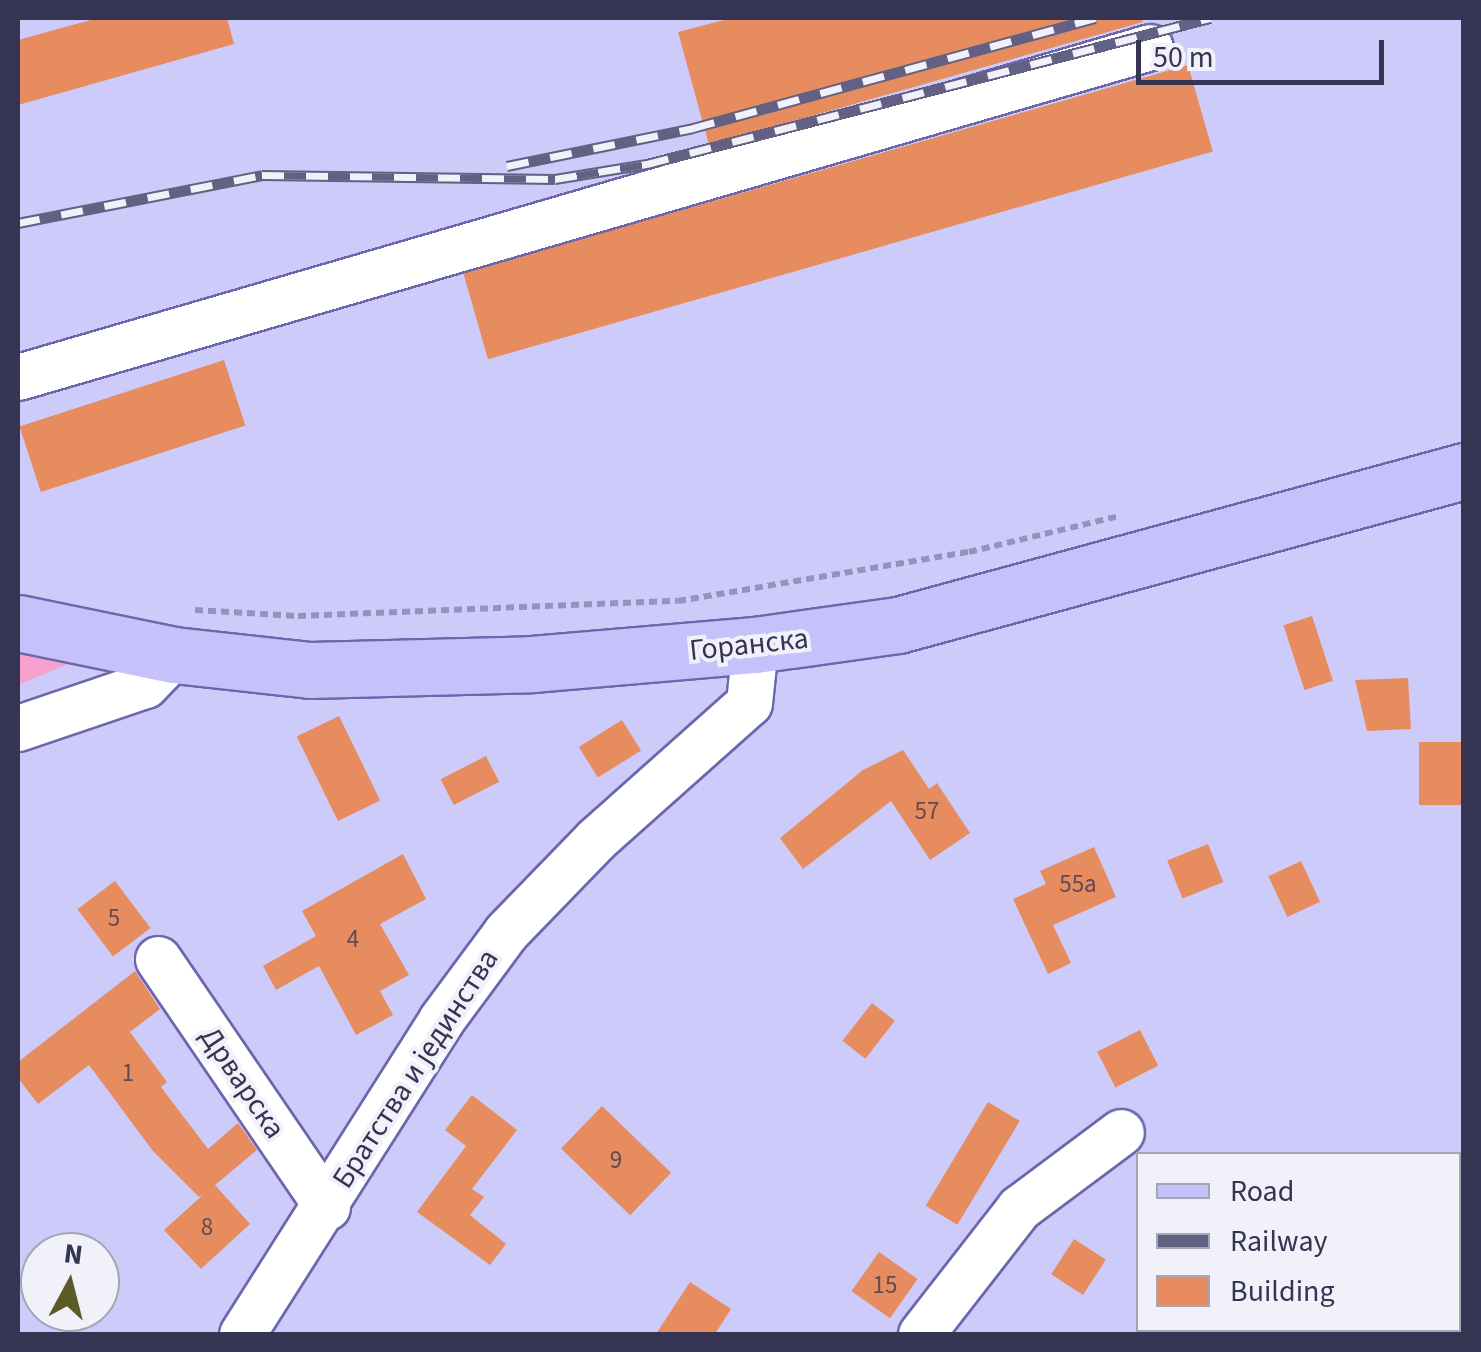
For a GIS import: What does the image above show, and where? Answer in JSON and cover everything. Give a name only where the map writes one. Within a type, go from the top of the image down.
[{"type":"main road","name":"Горанска","points":[[18,623],[176,632],[383,671],[755,645],[898,625],[1464,471]]},
{"type":"street","points":[[18,378],[1150,47]]},
{"type":"street","points":[[18,728],[145,685],[176,632]]},
{"type":"street","name":"Братства и јединства","points":[[242,1334],[326,1208],[441,1020],[506,932],[595,840],[749,703],[755,645]]},
{"type":"street","name":"Дрварска","points":[[158,959],[326,1208]]},
{"type":"street","points":[[921,1334],[1019,1208],[1122,1132]]},
{"type":"path","points":[[176,632],[298,616],[678,601],[969,552],[1136,512]]},
{"type":"shaded area","points":[[18,641],[92,654],[18,685]]},
{"type":"building","points":[[98,18],[227,18],[234,44],[18,105],[18,40]]},
{"type":"building","points":[[732,18],[1142,18],[1143,22],[709,145],[678,32]]},
{"type":"building","points":[[1188,65],[1213,152],[488,359],[463,273]]},
{"type":"building","points":[[224,360],[245,426],[41,492],[20,426]]},
{"type":"building","points":[[1312,616],[1333,681],[1304,690],[1283,625]]},
{"type":"building","points":[[1408,678],[1411,729],[1367,731],[1355,680]]},
{"type":"building","points":[[339,716],[380,800],[338,821],[297,737]]},
{"type":"building","points":[[622,720],[641,751],[598,778],[579,747]]},
{"type":"building","points":[[1419,742],[1464,742],[1464,805],[1419,805]]},
{"type":"building","points":[[903,750],[929,789],[937,783],[970,833],[930,860],[891,801],[803,869],[780,838],[863,770]]},
{"type":"building","points":[[486,756],[499,782],[454,805],[441,779]]},
{"type":"building","points":[[1208,844],[1223,882],[1183,898],[1167,860]]},
{"type":"building","points":[[1094,847],[1116,897],[1053,925],[1071,963],[1048,974],[1013,899],[1046,884],[1040,871]]},
{"type":"building","points":[[403,854],[426,899],[380,924],[409,975],[380,991],[393,1015],[356,1035],[319,966],[276,990],[263,966],[316,936],[302,911]]},
{"type":"building","points":[[1301,861],[1320,902],[1287,917],[1268,876]]},
{"type":"building","points":[[115,881],[151,928],[113,956],[77,909]]},
{"type":"building","points":[[135,971],[160,1009],[130,1032],[167,1082],[161,1087],[208,1149],[238,1123],[257,1150],[215,1185],[250,1224],[201,1269],[164,1230],[205,1193],[199,1197],[153,1151],[89,1065],[38,1104],[18,1078],[18,1062]]},
{"type":"building","points":[[872,1003],[895,1021],[865,1059],[842,1041]]},
{"type":"building","points":[[1140,1030],[1158,1066],[1115,1087],[1097,1052]]},
{"type":"building","points":[[472,1095],[517,1130],[472,1189],[484,1197],[470,1215],[506,1244],[490,1265],[417,1212],[466,1146],[445,1130]]},
{"type":"building","points":[[988,1102],[1020,1121],[957,1225],[926,1206]]},
{"type":"building","points":[[602,1106],[671,1173],[630,1215],[561,1148]]},
{"type":"building","points":[[1074,1239],[1106,1260],[1083,1295],[1051,1274]]},
{"type":"building","points":[[879,1252],[918,1279],[890,1318],[851,1291]]},
{"type":"building","points":[[690,1282],[731,1309],[715,1334],[656,1334]]},
{"type":"railway","points":[[507,166],[693,128],[1095,18]]},
{"type":"railway","points":[[18,223],[262,175],[555,179],[647,164],[1210,18]]}]
